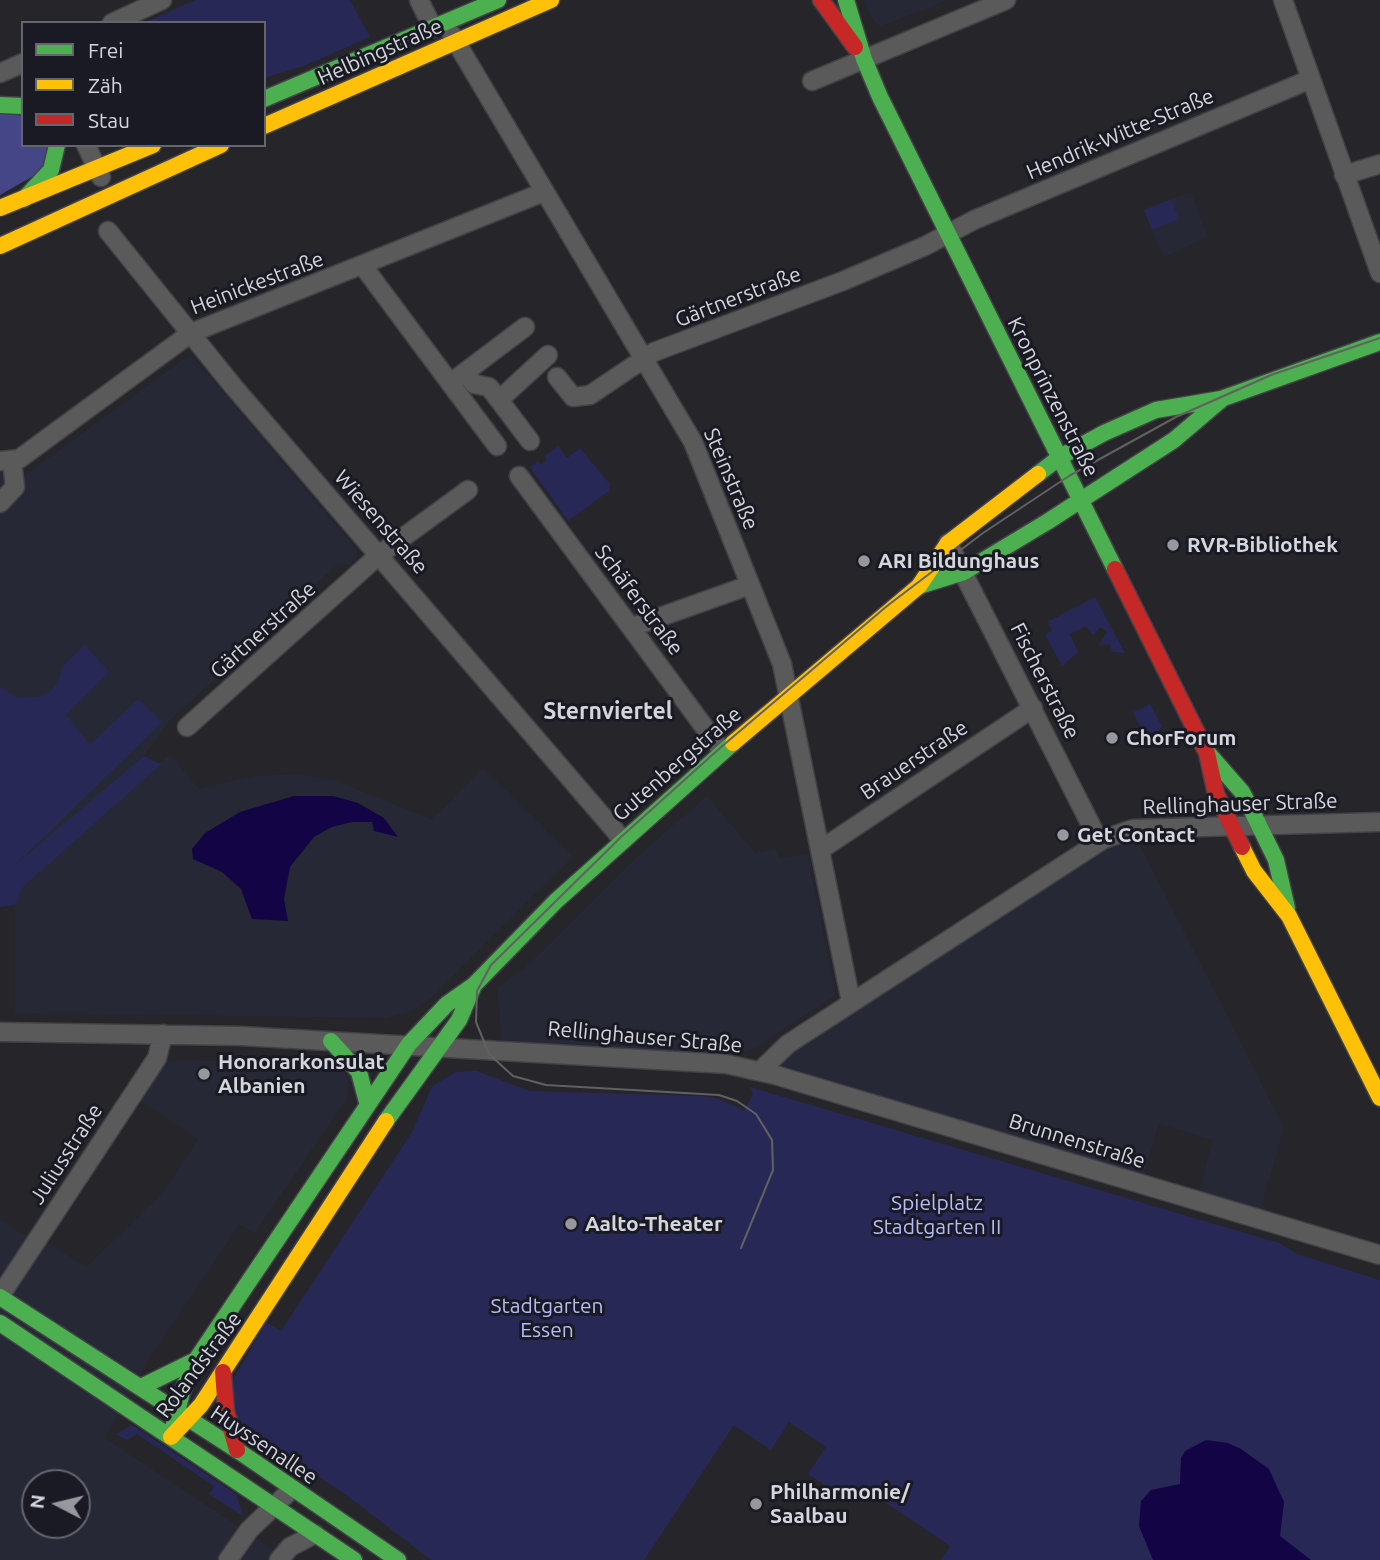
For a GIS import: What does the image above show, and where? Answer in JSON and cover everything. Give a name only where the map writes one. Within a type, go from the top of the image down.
[{"type":"main road","name":"Helbingstraße","points":[[266,98],[498,0]]},
{"type":"main road","name":"Helbingstraße","points":[[266,125],[551,0]]},
{"type":"main road","name":"Kronprinzenstraße","points":[[821,0],[864,59]]},
{"type":"main road","name":"Kronprinzenstraße","points":[[846,0],[864,59],[1207,753],[1216,794],[1254,871],[1289,916]]},
{"type":"main road","points":[[0,104],[21,106]]},
{"type":"main road","points":[[24,199],[51,170],[57,147]]},
{"type":"main road","points":[[0,208],[148,147]]},
{"type":"main road","points":[[0,248],[217,147]]},
{"type":"main road","name":"Gutenbergstraße","points":[[474,985],[538,919],[623,839],[722,751],[919,586],[948,543],[1060,457],[1104,433],[1156,410],[1221,399],[1380,342]]},
{"type":"main road","name":"Gutenbergstraße","points":[[919,586],[964,572],[1081,500],[1174,440],[1221,399]]},
{"type":"main road","name":"Kronprinzenstraße","points":[[1207,753],[1242,792],[1276,860],[1289,916]]},
{"type":"main road","points":[[1289,916],[1380,1098]]},
{"type":"main road","name":"Rolandstraße","points":[[171,1437],[182,1414],[196,1360],[367,1102],[409,1044],[447,1004],[474,985]]},
{"type":"main road","name":"Rolandstraße","points":[[182,1414],[223,1372],[247,1337],[404,1094],[459,1020],[474,985]]},
{"type":"main road","points":[[331,1041],[359,1072],[367,1102]]},
{"type":"main road","name":"Huyssenallee","points":[[0,1296],[237,1450],[398,1560]]},
{"type":"main road","points":[[230,1311],[247,1337]]},
{"type":"main road","points":[[0,1323],[354,1560]]},
{"type":"main road","points":[[141,1387],[196,1360]]},
{"type":"main road","points":[[223,1372],[226,1411],[237,1450]]},
{"type":"street","points":[[116,21],[162,0]]},
{"type":"street","name":"Steinstraße","points":[[419,0],[439,26],[456,42],[694,442],[782,664],[851,1002]]},
{"type":"street","points":[[812,80],[1006,0]]},
{"type":"street","points":[[1283,0],[1380,272]]},
{"type":"street","points":[[0,73],[21,64]]},
{"type":"street","name":"Hendrik-Witte-Straße","points":[[948,233],[987,214],[1311,79]]},
{"type":"street","points":[[87,147],[109,195]]},
{"type":"street","points":[[1344,175],[1380,164]]},
{"type":"street","name":"Heinickestraße","points":[[6,462],[191,334],[544,192]]},
{"type":"street","name":"Wiesenstraße","points":[[108,231],[191,334],[623,839]]},
{"type":"street","name":"Gärtnerstraße","points":[[557,377],[566,391],[579,398],[643,358],[843,281],[948,233]]},
{"type":"street","points":[[363,266],[497,446]]},
{"type":"street","points":[[450,383],[525,327]]},
{"type":"street","points":[[499,400],[548,355]]},
{"type":"street","points":[[465,372],[474,384],[489,387],[530,441]]},
{"type":"street","points":[[0,503],[15,487],[6,462]]},
{"type":"street","name":"Schäferstraße","points":[[519,476],[722,751]]},
{"type":"street","name":"Gärtnerstraße","points":[[187,727],[379,555],[468,490]]},
{"type":"street","name":"Fischerstraße","points":[[948,543],[1100,841]]},
{"type":"street","points":[[632,627],[750,585]]},
{"type":"street","name":"Brauerstraße","points":[[820,850],[1033,708]]},
{"type":"street","name":"Rellinghauser Straße","points":[[0,1032],[163,1034],[409,1044],[702,1061],[760,1071],[789,1044],[851,1002],[1100,841],[1133,829],[1380,822]]},
{"type":"street","name":"Juliusstraße","points":[[0,1296],[157,1058],[163,1034]]},
{"type":"street","name":"Brunnenstraße","points":[[760,1071],[1380,1255]]},
{"type":"street","points":[[228,1560],[249,1530],[292,1489]]},
{"type":"street","points":[[279,1560],[290,1547],[315,1534]]},
{"type":"shaded area","points":[[863,0],[948,0],[881,26],[874,22]]},
{"type":"shaded area","points":[[0,112],[21,116],[21,147],[48,147],[42,171],[0,195]]},
{"type":"shaded area","points":[[1191,192],[1208,237],[1164,257],[1152,230],[1178,219],[1171,199]]},
{"type":"shaded area","points":[[187,357],[193,357],[357,550],[357,556],[350,564],[336,566],[261,631],[257,642],[169,721],[144,756],[0,880],[0,468],[8,478],[8,484],[24,499],[22,491],[25,475]]},
{"type":"shaded area","points":[[170,754],[199,789],[253,776],[300,774],[335,780],[432,820],[483,768],[573,857],[431,998],[410,1012],[385,1018],[15,1013],[15,905],[23,887]]},
{"type":"shaded area","points":[[294,796],[333,796],[358,803],[384,818],[398,837],[374,831],[372,822],[352,822],[332,827],[314,837],[290,867],[284,899],[288,921],[252,919],[241,889],[222,872],[193,859],[192,849],[205,833],[240,812]]},
{"type":"shaded area","points":[[707,796],[755,853],[776,849],[779,859],[807,853],[836,995],[748,1052],[664,1053],[502,1045],[497,988],[526,967],[639,855]]},
{"type":"shaded area","points":[[1133,831],[1284,1128],[1258,1217],[1197,1199],[1213,1140],[1159,1124],[1142,1181],[767,1070],[790,1047]]},
{"type":"shaded area","points":[[161,1060],[325,1062],[338,1067],[347,1076],[347,1098],[255,1233],[239,1225],[147,1362],[105,1438],[289,1560],[0,1560],[0,1219],[22,1234],[43,1240],[86,1267],[163,1193],[198,1139],[135,1097]]},
{"type":"shaded area","points":[[1206,1440],[1228,1443],[1269,1469],[1284,1502],[1280,1536],[1311,1560],[1153,1560],[1139,1526],[1141,1501],[1151,1490],[1180,1484],[1181,1458],[1185,1451]]},
{"type":"green space","points":[[195,0],[350,0],[370,37],[304,66],[266,77],[266,21],[148,21]]},
{"type":"green space","points":[[1171,199],[1179,219],[1152,230],[1144,210]]},
{"type":"green space","points":[[558,446],[567,458],[580,448],[610,484],[609,491],[568,521],[530,467],[538,461],[541,464],[547,460],[545,456]]},
{"type":"green space","points":[[1095,597],[1125,653],[1112,652],[1110,644],[1098,646],[1107,632],[1100,627],[1093,635],[1086,626],[1070,634],[1078,652],[1062,666],[1045,635],[1052,630],[1047,622]]},
{"type":"green space","points":[[85,645],[109,672],[66,715],[90,745],[138,699],[162,722],[13,867],[144,756],[161,764],[23,887],[15,905],[0,907],[0,687],[17,698],[38,697],[51,691],[59,681],[62,667]]},
{"type":"green space","points":[[1150,704],[1162,726],[1149,744],[1133,712]]},
{"type":"green space","name":"Stadtgarten Essen","points":[[477,1071],[530,1091],[701,1096],[720,1099],[744,1111],[753,1094],[750,1087],[1279,1243],[1297,1254],[1380,1280],[1380,1560],[941,1560],[950,1546],[864,1488],[852,1504],[808,1474],[826,1447],[789,1422],[771,1450],[734,1425],[644,1560],[431,1560],[349,1497],[273,1446],[265,1457],[251,1447],[234,1420],[234,1378],[266,1322],[281,1331],[412,1132],[432,1086],[456,1072]]},
{"type":"green space","points":[[132,1425],[236,1494],[243,1516],[209,1494],[214,1486],[137,1434],[127,1440],[115,1434]]},
{"type":"tram line","points":[[741,1248],[773,1170],[772,1140],[756,1114],[737,1101],[719,1095],[546,1085],[513,1076],[489,1054],[476,1022],[477,991],[491,965],[621,837],[720,748],[887,606],[983,533],[1069,476],[1176,417],[1271,375],[1380,338]]},
{"type":"traffic: fast","points":[[266,98],[498,0]]},
{"type":"traffic: fast","points":[[846,0],[864,59],[880,97],[1115,569]]},
{"type":"traffic: fast","points":[[0,105],[21,106]]},
{"type":"traffic: fast","points":[[24,199],[51,170],[57,147]]},
{"type":"traffic: fast","points":[[1038,474],[1060,457],[1104,433],[1156,410],[1221,399],[1380,342]]},
{"type":"traffic: fast","points":[[919,586],[964,572],[1047,522],[1174,440],[1221,400]]},
{"type":"traffic: fast","points":[[171,1437],[182,1392],[196,1360],[409,1044],[447,1004],[474,985],[556,901],[733,743]]},
{"type":"traffic: fast","points":[[1208,753],[1242,792],[1251,809],[1276,860],[1287,908]]},
{"type":"traffic: fast","points":[[386,1121],[459,1020],[474,985]]},
{"type":"traffic: fast","points":[[331,1041],[359,1072],[367,1102]]},
{"type":"traffic: fast","points":[[0,1297],[237,1450],[398,1560]]},
{"type":"traffic: fast","points":[[0,1323],[354,1560]]},
{"type":"traffic: fast","points":[[141,1387],[196,1360]]},
{"type":"traffic: slow","points":[[266,125],[551,0]]},
{"type":"traffic: slow","points":[[0,208],[148,147]]},
{"type":"traffic: slow","points":[[0,246],[217,147]]},
{"type":"traffic: slow","points":[[733,743],[919,586],[948,543],[1038,474]]},
{"type":"traffic: slow","points":[[1242,847],[1254,871],[1289,916],[1380,1098]]},
{"type":"traffic: slow","points":[[171,1437],[201,1405],[386,1121]]},
{"type":"traffic: jam","points":[[821,0],[855,47]]},
{"type":"traffic: jam","points":[[1115,569],[1207,753],[1216,794],[1242,847]]},
{"type":"traffic: jam","points":[[223,1372],[226,1411],[237,1450]]},
{"type":"place","name":"RVR-Bibliothek","points":[[1173,545]]},
{"type":"place","name":"ARI Bildunghaus","points":[[864,561]]},
{"type":"place","name":"ChorForum","points":[[1112,738]]},
{"type":"place","name":"Get Contact","points":[[1063,835]]},
{"type":"place","name":"Honorarkonsulat Albanien","points":[[204,1074]]},
{"type":"place","name":"Aalto-Theater","points":[[571,1224]]},
{"type":"place","name":"Philharmonie/ Saalbau","points":[[756,1504]]},
{"type":"district","name":"Sternviertel","points":[[608,711]]},
{"type":"park label","name":"Spielplatz Stadtgarten II","points":[[937,1215]]}]
